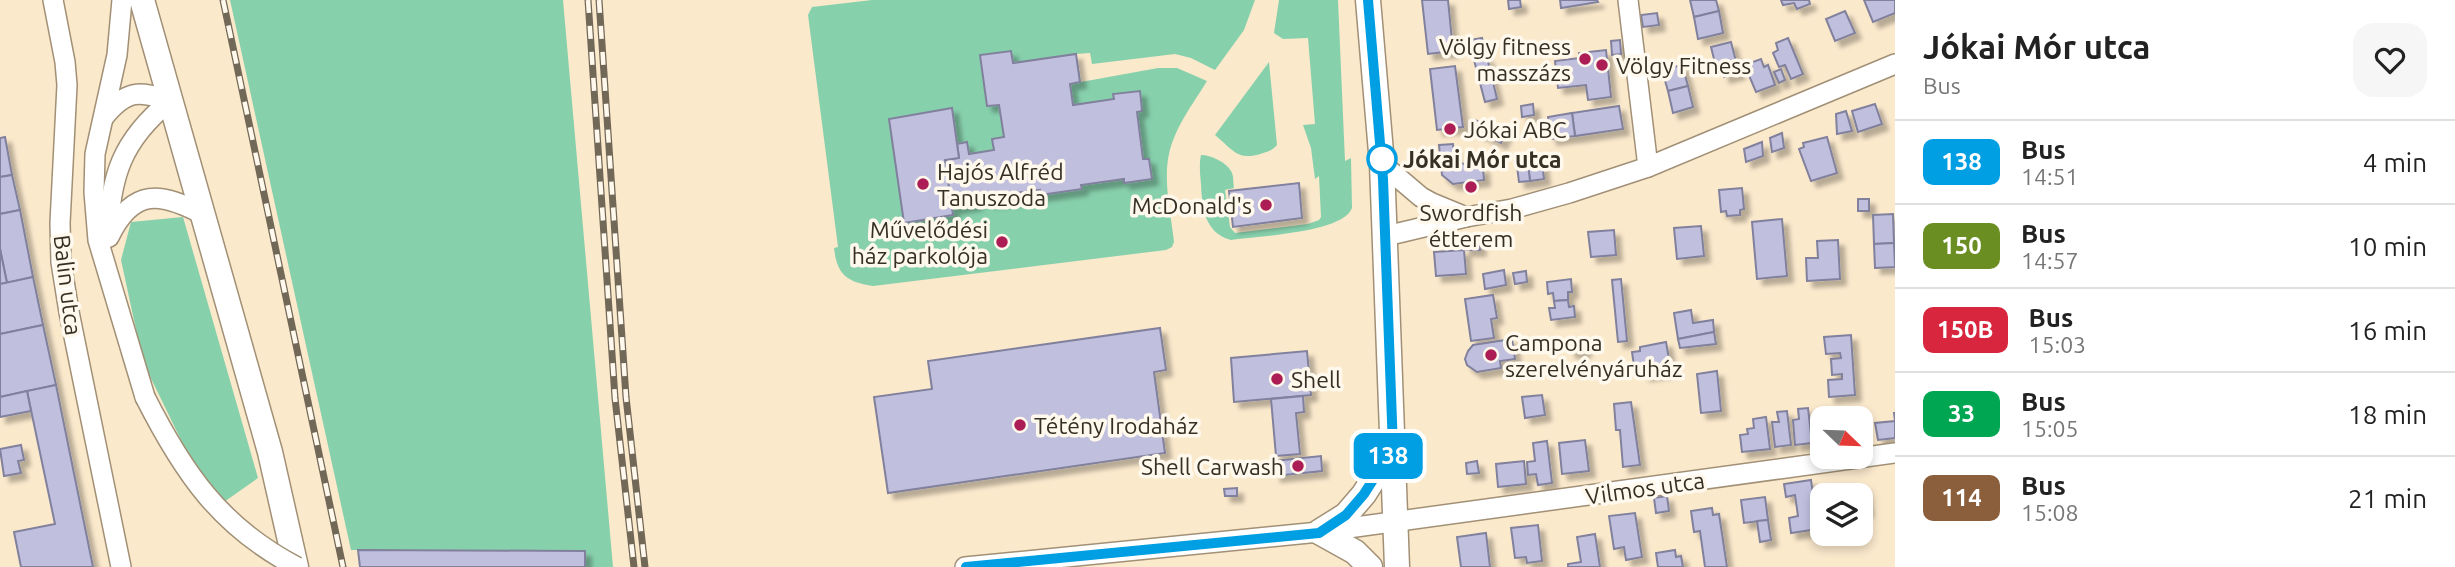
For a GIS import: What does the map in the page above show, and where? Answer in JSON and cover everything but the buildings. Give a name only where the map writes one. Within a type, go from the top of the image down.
[{"type":"main road","points":[[142,0],[270,452],[296,567]]},
{"type":"main road","points":[[1368,0],[1386,236],[1397,567]]},
{"type":"main road","points":[[1370,567],[1355,552],[1319,533],[1346,515],[1364,494],[1393,448]]},
{"type":"street","name":"Balin utca","points":[[53,0],[67,85],[60,223],[61,262],[121,567]]},
{"type":"street","points":[[122,0],[117,55],[95,155],[94,192],[98,240],[145,397],[169,445],[196,485],[224,517],[273,555],[296,567]]},
{"type":"street","points":[[1628,0],[1648,167]]},
{"type":"street","points":[[1386,236],[1466,216],[1512,209],[1583,189],[1648,167],[1895,64]]},
{"type":"street","points":[[103,118],[114,105],[135,93],[150,94],[170,101]]},
{"type":"street","points":[[112,286],[107,241],[109,202],[120,161],[147,120],[170,101]]},
{"type":"street","points":[[1382,164],[1421,197],[1466,216]]},
{"type":"street","points":[[107,241],[117,220],[130,206],[141,200],[158,198],[180,202],[204,215]]},
{"type":"street","name":"Vilmos utca","points":[[965,567],[1319,533],[1895,453]]},
{"type":"green space","points":[[230,0],[563,0],[613,567],[585,567],[585,551],[351,550]]},
{"type":"green space","points":[[872,0],[1255,0],[1244,30],[1215,70],[1191,58],[1175,54],[1092,64],[1090,53],[1076,54],[1081,82],[1158,68],[1177,68],[1207,81],[1180,125],[1169,154],[1167,186],[1174,242],[1172,247],[1166,250],[873,286],[845,276],[835,257],[834,248],[838,247],[808,15],[812,7]]},
{"type":"green space","points":[[1279,0],[1338,0],[1345,161],[1351,158],[1352,208],[1333,223],[1316,228],[1231,240],[1215,231],[1206,218],[1201,192],[1201,155],[1218,160],[1232,173],[1234,188],[1225,190],[1230,227],[1235,233],[1308,224],[1321,217],[1319,176],[1315,179],[1311,148],[1303,125],[1315,124],[1308,38],[1283,39],[1274,33]]},
{"type":"green space","points":[[1269,62],[1277,145],[1263,153],[1242,155],[1215,135]]},
{"type":"green space","points":[[183,217],[258,478],[224,502],[196,471],[143,362],[121,260],[131,222]]},
{"type":"railway","points":[[223,0],[343,567]]},
{"type":"railway","points":[[588,0],[615,398],[634,567]]},
{"type":"railway","points":[[599,0],[626,397],[645,567]]},
{"type":"bus line","name":"138","points":[[966,567],[1319,533],[1346,515],[1364,494],[1393,448],[1383,179],[1368,0]]},
{"type":"place","name":"Völgy fitness masszázs","points":[[1585,59]]},
{"type":"place","name":"Völgy Fitness","points":[[1602,65]]},
{"type":"place","name":"Jókai ABC","points":[[1450,129]]},
{"type":"place","name":"Jókai Mór utca","points":[[1382,159]]},
{"type":"place","name":"Hajós Alfréd Tanuszoda","points":[[923,184]]},
{"type":"place","name":"Swordfish étterem","points":[[1471,187]]},
{"type":"place","name":"McDonald's","points":[[1266,205]]},
{"type":"place","name":"Művelődési ház parkolója","points":[[1002,242]]},
{"type":"place","name":"Campona szerelvényáruház","points":[[1491,355]]},
{"type":"place","name":"Shell","points":[[1277,379]]},
{"type":"place","name":"Tétény Irodaház","points":[[1020,425]]},
{"type":"place","name":"Shell Carwash","points":[[1298,466]]}]
